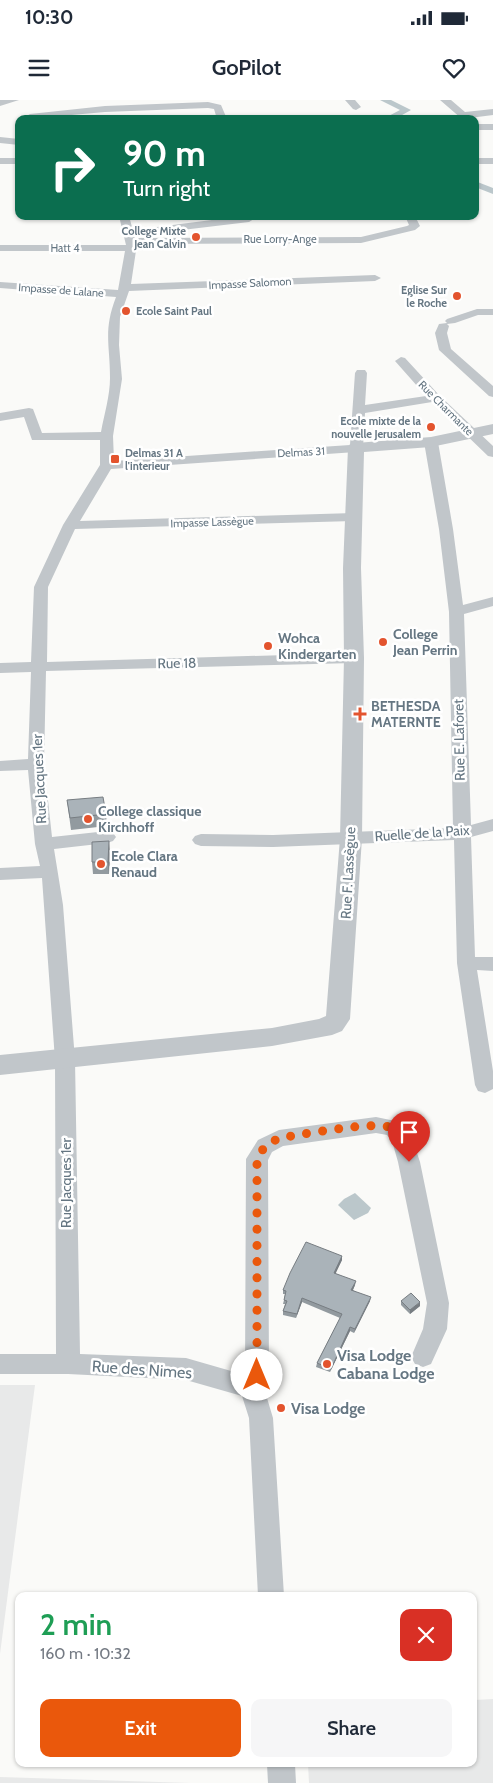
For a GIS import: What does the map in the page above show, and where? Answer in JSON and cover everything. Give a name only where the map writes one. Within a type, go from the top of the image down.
[{"type":"street","points":[[0,103],[14,100]]},
{"type":"street","points":[[444,100],[463,115]]},
{"type":"street","points":[[48,115],[104,109],[214,105],[218,107],[221,115]]},
{"type":"street","points":[[477,115],[493,112]]},
{"type":"street","points":[[479,126],[493,127]]},
{"type":"street","points":[[0,140],[15,142]]},
{"type":"street","points":[[0,161],[15,161]]},
{"type":"street","points":[[479,161],[493,161]]},
{"type":"street","points":[[108,465],[107,436],[116,379],[113,346],[114,317],[124,291],[130,241],[125,220]]},
{"type":"street","points":[[130,241],[243,220]]},
{"type":"street","name":"Rue Lorry-Ange","points":[[130,241],[361,240],[412,228],[415,226],[412,220]]},
{"type":"street","name":"Hatt 4","points":[[0,248],[130,241]]},
{"type":"street","name":"Impasse Salomon","points":[[124,291],[374,278]]},
{"type":"street","name":"Impasse de Lalane","points":[[0,285],[124,291]]},
{"type":"street","points":[[493,312],[477,312],[447,324],[441,333],[445,350],[493,393]]},
{"type":"street","name":"Rue Charmante","points":[[401,362],[435,398],[493,453]]},
{"type":"street","points":[[356,448],[361,373]]},
{"type":"street","points":[[359,410],[435,398]]},
{"type":"street","points":[[0,417],[29,412],[37,437],[107,436]]},
{"type":"street","name":"Delmas 31","points":[[108,465],[431,442],[493,429]]},
{"type":"street","name":"Rue E. Laforet","points":[[431,442],[446,529],[456,612],[466,963],[485,1038],[485,1085]]},
{"type":"street","name":"Rue F. Lassègue","points":[[0,1065],[65,1060],[272,1037],[323,1028],[333,1024],[338,1018],[351,838],[354,658],[352,568],[356,448]]},
{"type":"street","name":"Rue Jacques 1er","points":[[68,1364],[65,1060],[50,872],[44,844],[36,764],[41,587],[70,525],[108,465]]},
{"type":"street","name":"Impasse Lassègue","points":[[70,525],[354,517]]},
{"type":"street","points":[[456,612],[493,601]]},
{"type":"street","name":"Rue 18","points":[[0,668],[354,658]]},
{"type":"street","points":[[0,766],[36,764]]},
{"type":"street","name":"Ruelle de la Paix","points":[[201,840],[273,842],[461,834],[493,825]]},
{"type":"street","points":[[44,844],[108,838]]},
{"type":"street","points":[[0,874],[50,872]]},
{"type":"street","points":[[466,963],[493,964]]},
{"type":"street","points":[[271,1592],[261,1418],[252,1388],[257,1375],[257,1159],[265,1146],[279,1138],[376,1125],[393,1128],[402,1138],[409,1162],[438,1303],[435,1329],[423,1357]]},
{"type":"street","name":"Rue des Nimes","points":[[0,1364],[68,1364],[186,1369],[252,1388]]},
{"type":"street","points":[[281,1767],[282,1783]]},
{"type":"shaded area","points":[[355,1193],[371,1208],[368,1213],[354,1220],[338,1205]]},
{"type":"shaded area","points":[[0,1385],[35,1385],[0,1654]]},
{"type":"shaded area","points":[[493,1699],[493,1783],[309,1783],[308,1767],[477,1767],[477,1700]]},
{"type":"shaded area","points":[[0,1777],[191,1783],[0,1783]]},
{"type":"building","points":[[103,797],[106,814],[70,818],[67,800]]},
{"type":"building","points":[[109,841],[108,862],[92,862],[92,842]]},
{"type":"building","points":[[306,1242],[342,1256],[334,1273],[356,1281],[351,1290],[371,1297],[355,1329],[350,1327],[331,1369],[317,1363],[342,1314],[302,1298],[297,1314],[283,1311],[287,1301],[284,1300],[286,1291],[283,1290]]},
{"type":"building","points":[[411,1293],[420,1302],[410,1310],[401,1301]]},
{"type":"waterway","points":[[384,100],[407,110],[396,115]]},
{"type":"waterway","points":[[479,186],[493,191]]},
{"type":"place","name":"College Mixte Jean Calvin","points":[[196,237]]},
{"type":"place","name":"Eglise Sur le Roche","points":[[457,296]]},
{"type":"place","name":"Ecole Saint Paul","points":[[126,311]]},
{"type":"place","name":"Ecole mixte de la nouvelle Jerusalem","points":[[431,427]]},
{"type":"place","name":"Delmas 31 A l'interieur","points":[[115,459]]},
{"type":"place","name":"College Jean Perrin","points":[[383,642]]},
{"type":"place","name":"Wohca Kindergarten","points":[[268,646]]},
{"type":"place","name":"BETHESDA MATERNTE","points":[[360,714]]},
{"type":"place","name":"College classique Kirchhoff","points":[[88,819]]},
{"type":"place","name":"Ecole Clara Renaud","points":[[101,864]]},
{"type":"place","name":"Visa Lodge Cabana Lodge","points":[[327,1364]]},
{"type":"place","name":"Visa Lodge","points":[[281,1408]]},
{"type":"route","points":[[257,1375],[257,1159],[265,1146],[279,1138],[376,1125],[393,1128],[402,1138],[409,1162]]}]
